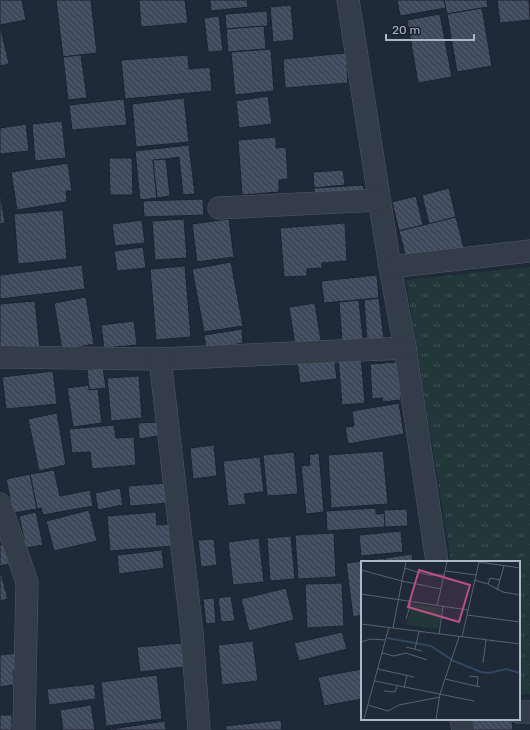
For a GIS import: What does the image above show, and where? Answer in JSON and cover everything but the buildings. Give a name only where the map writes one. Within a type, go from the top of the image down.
[{"type":"street","points":[[348,0],[390,267],[405,348],[437,561]]},
{"type":"street","points":[[219,208],[380,200]]},
{"type":"street","points":[[390,267],[530,251]]},
{"type":"street","points":[[0,358],[160,359],[405,348]]},
{"type":"street","points":[[160,359],[192,633],[199,730]]},
{"type":"street","points":[[0,504],[27,582],[24,730]]},
{"type":"street","points":[[461,720],[463,730]]},
{"type":"green space","points":[[530,267],[530,694],[520,694],[520,561],[451,561],[406,280]]}]
